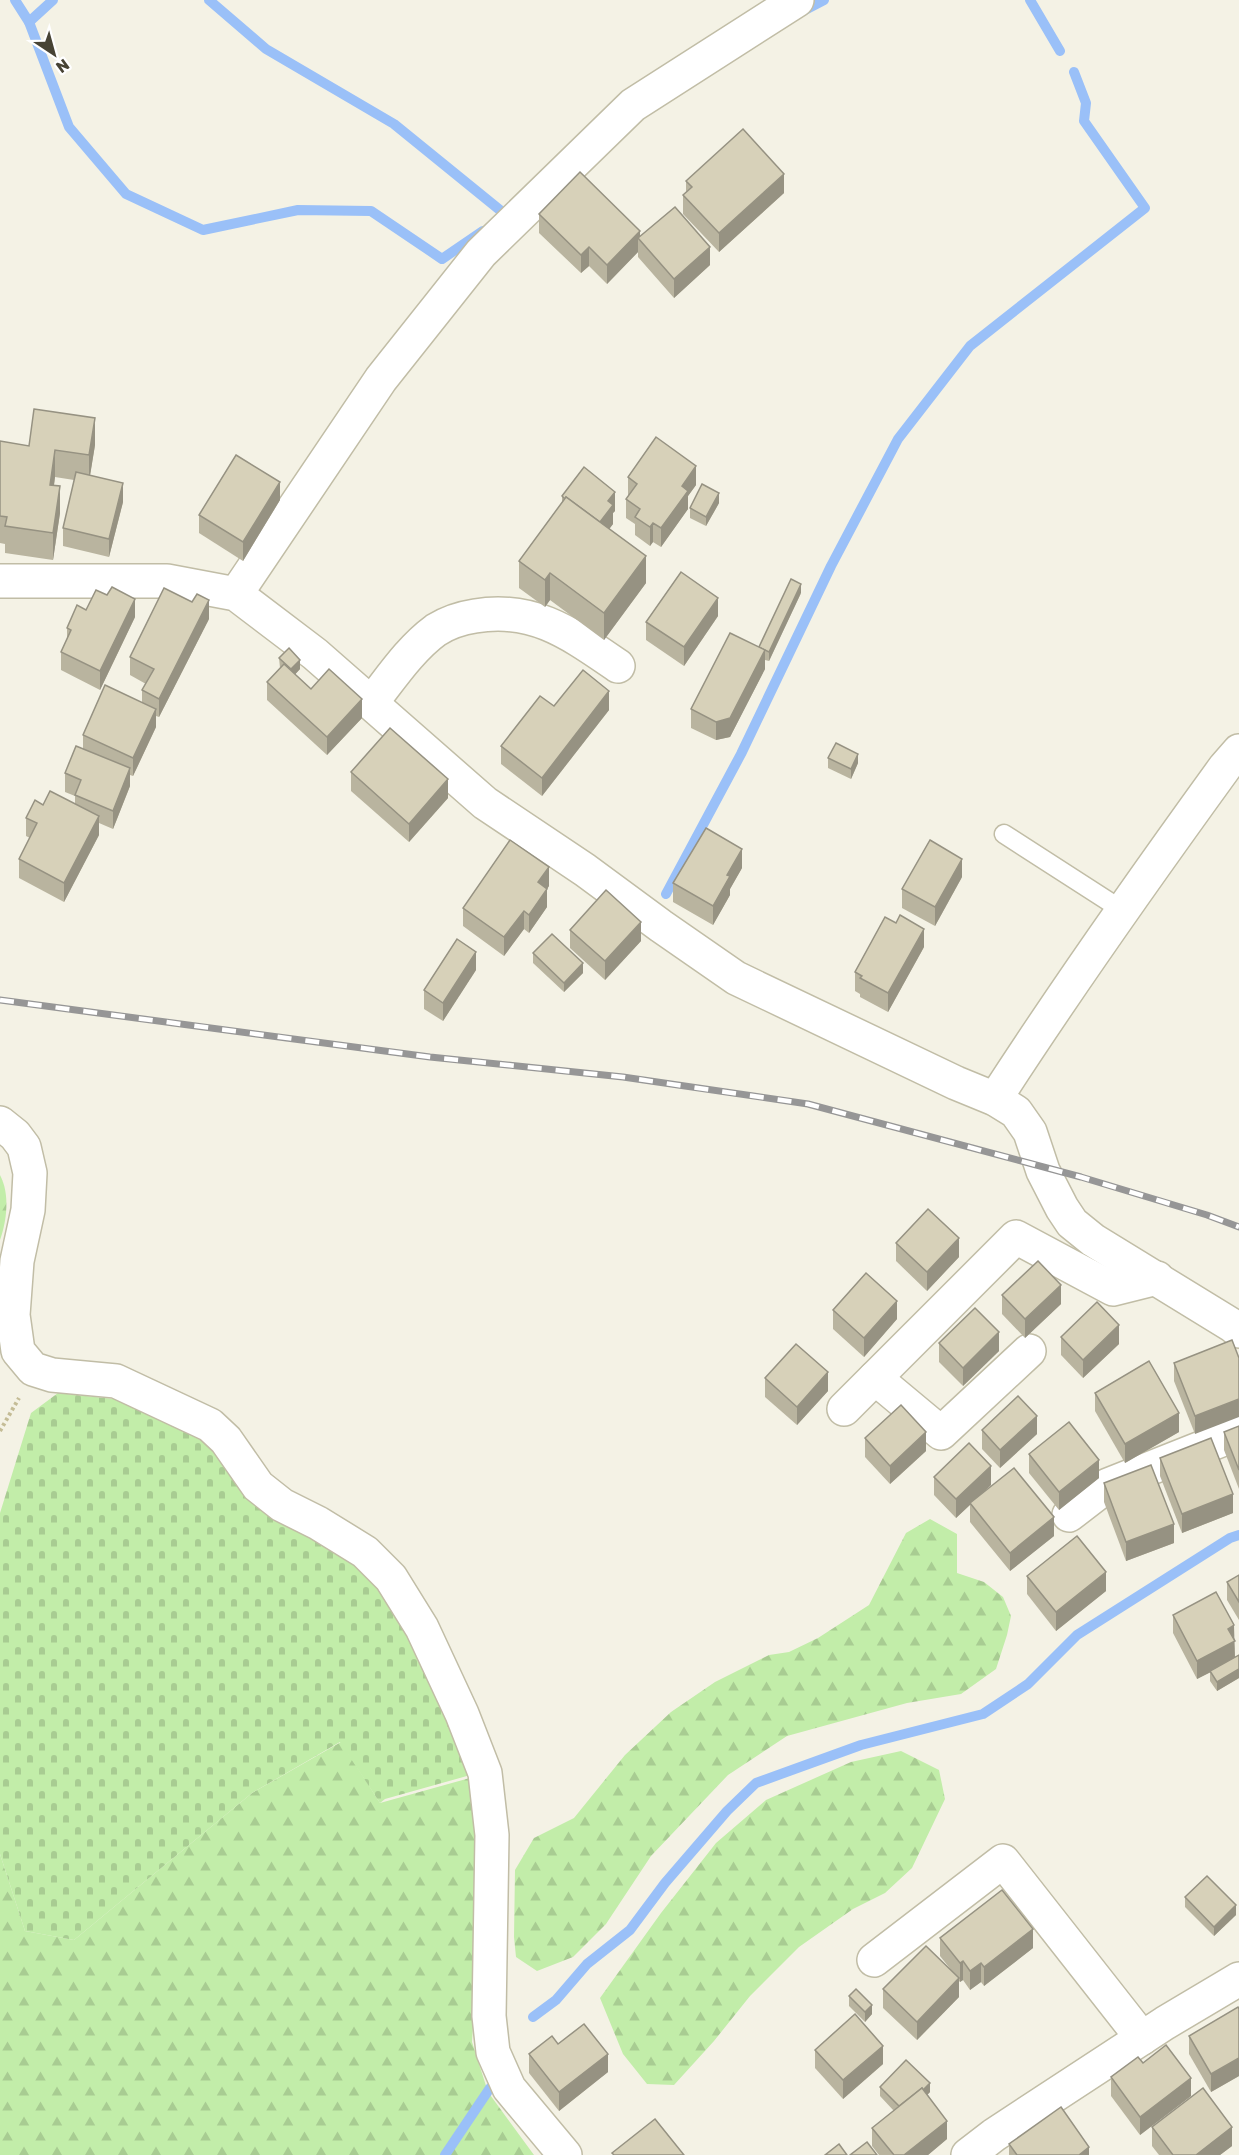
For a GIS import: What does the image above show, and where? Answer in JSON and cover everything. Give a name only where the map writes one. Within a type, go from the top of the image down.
[{"type":"street","points":[[236,594],[381,379],[481,253],[633,105],[797,0]]},
{"type":"street","points":[[0,581],[167,581],[236,594],[315,654],[372,702],[485,804],[585,870],[736,978],[956,1083],[995,1099],[1016,1112],[1030,1132],[1043,1171],[1072,1223],[1093,1240],[1239,1331]]},
{"type":"street","points":[[372,702],[410,654],[437,629],[463,618],[495,613],[519,614],[548,624],[584,643],[618,666]]},
{"type":"street","points":[[995,1099],[1122,910],[1225,766],[1239,751]]},
{"type":"street","points":[[0,1123],[15,1135],[24,1147],[30,1173],[28,1210],[17,1261],[13,1315],[18,1351],[33,1369],[52,1375],[116,1381],[210,1425],[226,1440],[258,1486],[282,1504],[365,1552],[391,1578],[422,1628],[462,1714],[485,1773],[492,1835],[489,2016],[493,2052],[509,2088],[565,2155]]},
{"type":"street","points":[[844,1409],[1016,1237],[1113,1288],[1157,1278]]},
{"type":"street","points":[[875,1378],[941,1434],[1029,1350]]},
{"type":"street","points":[[1069,1515],[1108,1485],[1239,1433]]},
{"type":"street","points":[[874,1960],[1003,1861],[1142,2038]]},
{"type":"street","points":[[968,2155],[994,2135],[1142,2038],[1239,1979]]},
{"type":"lane","points":[[1004,834],[1122,910]]},
{"type":"green space","points":[[0,1175],[5,1190],[6,1207],[0,1240]]},
{"type":"green space","points":[[58,1393],[123,1400],[211,1443],[359,1565],[391,1600],[474,1774],[385,1799],[380,1803],[340,1742],[252,1793],[74,1940],[25,1931],[0,1854],[0,1513],[31,1413]]},
{"type":"green space","points":[[930,1519],[957,1534],[957,1573],[984,1582],[1003,1597],[1011,1616],[996,1669],[961,1694],[907,1703],[787,1736],[728,1775],[651,1856],[606,1924],[573,1957],[537,1971],[516,1957],[515,1870],[534,1838],[574,1818],[625,1755],[671,1712],[715,1682],[769,1655],[789,1652],[818,1638],[869,1605],[906,1533]]},
{"type":"green space","points":[[341,1742],[380,1803],[477,1776],[477,1962],[472,2042],[488,2092],[534,2155],[0,2155],[0,1854],[25,1931],[74,1940],[252,1793]]},
{"type":"green space","points":[[901,1751],[939,1770],[945,1799],[912,1868],[885,1893],[853,1909],[799,1947],[750,1996],[714,2041],[674,2085],[647,2084],[623,2054],[600,1998],[661,1913],[716,1843],[766,1800],[851,1762]]},
{"type":"building","points":[[743,129],[784,174],[719,233],[683,195],[692,187],[686,181]]},
{"type":"building","points":[[580,172],[640,231],[607,265],[589,247],[581,255],[539,214]]},
{"type":"building","points":[[675,207],[710,247],[674,279],[638,238]]},
{"type":"building","points":[[34,409],[95,418],[89,455],[55,450],[50,485],[60,486],[53,533],[5,526],[7,517],[0,516],[0,441],[29,446]]},
{"type":"building","points":[[656,437],[696,466],[682,486],[688,491],[661,528],[653,523],[650,527],[635,517],[640,509],[626,499],[637,484],[628,477]]},
{"type":"building","points":[[236,455],[280,482],[243,542],[199,515]]},
{"type":"building","points":[[584,467],[615,492],[608,501],[613,505],[600,522],[562,496]]},
{"type":"building","points":[[76,472],[123,483],[109,539],[63,528]]},
{"type":"building","points":[[702,484],[719,493],[706,517],[690,508]]},
{"type":"building","points":[[566,497],[646,556],[604,613],[550,573],[545,580],[519,561]]},
{"type":"building","points":[[681,572],[718,598],[684,647],[646,622]]},
{"type":"building","points":[[791,579],[801,584],[769,652],[759,647]]},
{"type":"building","points":[[112,587],[135,599],[100,671],[61,652],[71,630],[67,628],[77,605],[86,610],[96,590],[107,595]]},
{"type":"building","points":[[164,588],[192,602],[197,594],[209,600],[159,699],[142,690],[154,669],[130,657]]},
{"type":"building","points":[[730,633],[765,650],[730,718],[716,722],[691,709]]},
{"type":"building","points":[[289,648],[300,660],[291,669],[279,658]]},
{"type":"building","points":[[284,664],[311,689],[329,669],[362,699],[327,737],[267,682]]},
{"type":"building","points":[[583,670],[609,691],[542,778],[501,746],[540,696],[554,706]]},
{"type":"building","points":[[105,685],[156,709],[133,758],[83,735]]},
{"type":"building","points":[[390,728],[448,779],[409,824],[351,772]]},
{"type":"building","points":[[836,743],[858,754],[851,769],[828,758]]},
{"type":"building","points":[[76,746],[130,768],[113,811],[75,795],[81,780],[65,773]]},
{"type":"building","points":[[50,791],[99,816],[64,883],[19,859],[37,823],[26,818],[35,800],[43,805]]},
{"type":"building","points":[[706,828],[742,849],[713,906],[673,883]]},
{"type":"building","points":[[510,840],[549,867],[538,882],[547,889],[529,915],[524,911],[504,937],[463,908]]},
{"type":"building","points":[[930,840],[962,859],[935,907],[902,889]]},
{"type":"building","points":[[606,890],[641,922],[605,961],[570,930]]},
{"type":"building","points":[[900,915],[924,929],[888,993],[860,978],[862,976],[855,972],[885,917],[896,923]]},
{"type":"building","points":[[552,934],[583,963],[564,983],[533,953]]},
{"type":"building","points":[[457,939],[476,952],[443,1003],[424,990]]},
{"type":"building","points":[[928,1209],[959,1238],[927,1272],[896,1243]]},
{"type":"building","points":[[1038,1261],[1061,1285],[1025,1319],[1002,1295]]},
{"type":"building","points":[[866,1273],[897,1301],[864,1338],[833,1310]]},
{"type":"building","points":[[1097,1302],[1119,1325],[1083,1360],[1061,1337]]},
{"type":"building","points":[[975,1308],[999,1332],[963,1368],[939,1343]]},
{"type":"building","points":[[1232,1340],[1239,1358],[1239,1399],[1195,1416],[1174,1363]]},
{"type":"building","points":[[796,1344],[828,1372],[797,1407],[765,1378]]},
{"type":"building","points":[[1149,1361],[1179,1413],[1125,1444],[1095,1393]]},
{"type":"building","points":[[1018,1396],[1037,1416],[1000,1450],[982,1430]]},
{"type":"building","points":[[901,1405],[926,1432],[890,1466],[865,1438]]},
{"type":"building","points":[[1069,1422],[1099,1460],[1059,1492],[1029,1454]]},
{"type":"building","points":[[1239,1426],[1239,1470],[1224,1432]]},
{"type":"building","points":[[1211,1438],[1233,1494],[1182,1514],[1160,1458]]},
{"type":"building","points":[[969,1443],[991,1466],[956,1499],[934,1477]]},
{"type":"building","points":[[1151,1465],[1174,1524],[1126,1542],[1104,1483]]},
{"type":"building","points":[[1014,1468],[1054,1517],[1010,1553],[970,1503]]},
{"type":"building","points":[[1077,1536],[1106,1572],[1056,1612],[1027,1576]]},
{"type":"building","points":[[1239,1575],[1239,1602],[1227,1582]]},
{"type":"building","points":[[1216,1592],[1234,1625],[1228,1629],[1235,1641],[1197,1661],[1173,1615]]},
{"type":"building","points":[[1239,1655],[1239,1669],[1217,1682],[1210,1671]]},
{"type":"building","points":[[1207,1876],[1236,1905],[1214,1927],[1185,1897]]},
{"type":"building","points":[[1002,1890],[1033,1929],[984,1967],[981,1963],[970,1971],[963,1961],[960,1963],[940,1938]]},
{"type":"building","points":[[926,1946],[959,1978],[917,2022],[883,1989]]},
{"type":"building","points":[[856,1989],[872,2005],[865,2012],[849,1996]]},
{"type":"building","points":[[1238,2007],[1239,2058],[1211,2074],[1189,2036]]},
{"type":"building","points":[[855,2014],[883,2046],[843,2080],[815,2050]]},
{"type":"building","points":[[584,2024],[608,2054],[559,2092],[529,2054],[552,2036],[558,2044]]},
{"type":"building","points":[[1166,2045],[1191,2078],[1140,2117],[1111,2077],[1138,2057],[1143,2063]]},
{"type":"building","points":[[906,2060],[930,2083],[899,2106],[880,2087]]},
{"type":"building","points":[[922,2088],[947,2121],[904,2155],[894,2155],[872,2128]]},
{"type":"building","points":[[1203,2088],[1232,2127],[1196,2155],[1173,2155],[1152,2127]]},
{"type":"building","points":[[1061,2107],[1089,2147],[1079,2155],[1017,2155],[1009,2144]]},
{"type":"building","points":[[655,2119],[684,2155],[614,2155],[612,2153]]},
{"type":"building","points":[[867,2142],[877,2155],[850,2155]]},
{"type":"building","points":[[839,2144],[847,2155],[825,2155]]},
{"type":"waterway","points":[[15,0],[29,22],[69,127],[126,194],[203,230],[298,210],[371,211],[442,259],[483,231]]},
{"type":"waterway","points":[[29,22],[53,0]]},
{"type":"waterway","points":[[209,0],[266,49],[394,124],[506,215],[501,218]]},
{"type":"waterway","points":[[801,12],[824,0]]},
{"type":"waterway","points":[[1030,0],[1060,51]]},
{"type":"waterway","points":[[666,894],[741,754],[831,566],[898,439],[970,346],[1145,208],[1084,121],[1086,103],[1074,72]]},
{"type":"waterway","points":[[533,2017],[556,2000],[587,1964],[630,1930],[665,1883],[727,1811],[756,1783],[861,1745],[983,1714],[1028,1684],[1077,1635],[1230,1538],[1239,1535]]},
{"type":"waterway","points":[[445,2155],[490,2088]]},
{"type":"railway","points":[[0,1000],[430,1057],[623,1077],[808,1104],[1081,1177],[1239,1227]]}]
